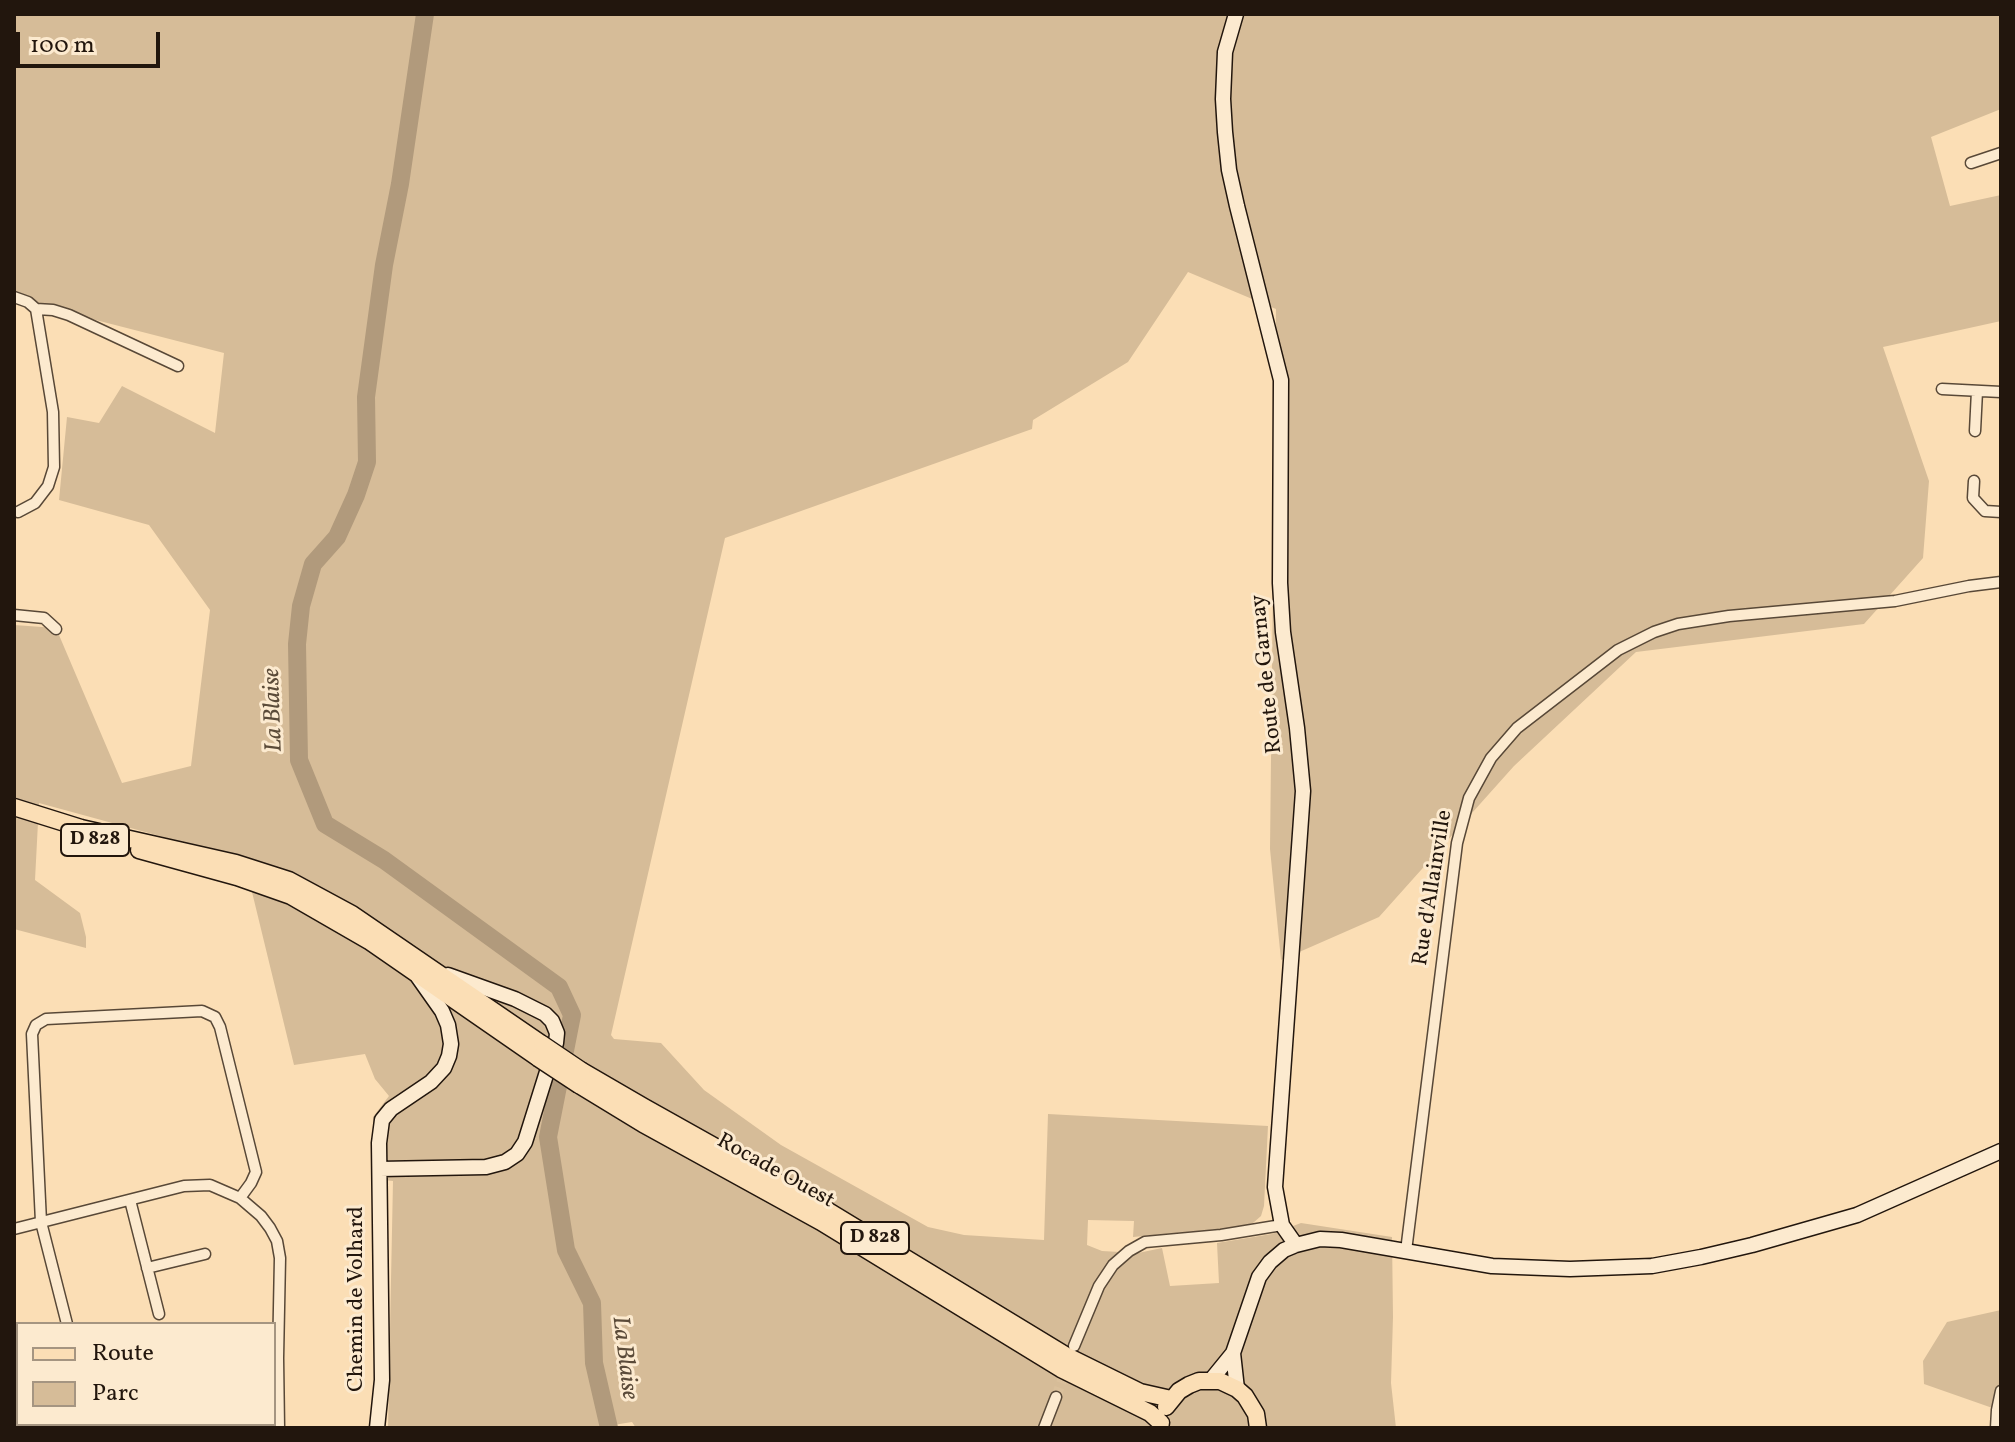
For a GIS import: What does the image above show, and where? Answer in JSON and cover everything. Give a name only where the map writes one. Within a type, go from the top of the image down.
[{"type":"main road","name":"D 828","points":[[14,807],[81,828],[236,863],[289,880],[352,914],[439,972]]},
{"type":"main road","name":"D 828","points":[[14,817],[276,890],[340,923],[415,973]]},
{"type":"main road","name":"Rocade Ouest","points":[[439,972],[540,1051]]},
{"type":"main road","name":"Rocade Ouest","points":[[415,973],[540,1051],[643,1124],[833,1229],[1061,1369],[1150,1413],[1161,1426]]},
{"type":"main road","name":"Rocade Ouest","points":[[580,1078],[644,1107],[812,1201],[1067,1356],[1121,1385],[1171,1399]]},
{"type":"main road","points":[[1161,1426],[1171,1399],[1189,1385],[1211,1380],[1229,1384],[1252,1404],[1258,1428]]},
{"type":"street","name":"Route de Garnay","points":[[1236,14],[1225,52],[1223,99],[1229,170],[1281,380],[1280,583],[1283,632],[1303,791],[1275,1187],[1282,1225],[1296,1245]]},
{"type":"street","points":[[1971,163],[2001,153]]},
{"type":"street","points":[[14,297],[36,309],[69,315],[178,366]]},
{"type":"street","points":[[18,512],[35,503],[48,486],[54,467],[53,412],[36,309]]},
{"type":"street","points":[[1942,389],[2001,392]]},
{"type":"street","points":[[1975,431],[1977,391]]},
{"type":"street","points":[[1974,481],[1973,498],[1985,511],[2001,512]]},
{"type":"street","name":"Rue d'Allainville","points":[[1406,1251],[1457,843],[1469,798],[1491,758],[1517,728],[1618,650],[1678,624],[1729,616],[1895,601],[2001,582]]},
{"type":"street","points":[[14,615],[44,618],[56,629]]},
{"type":"street","points":[[380,1169],[486,1167],[505,1162],[517,1154],[525,1142],[556,1043],[557,1033],[545,1014],[515,999],[439,972]]},
{"type":"street","name":"Chemin de Volhard","points":[[377,1428],[382,1380],[379,1143],[382,1120],[391,1109],[431,1082],[444,1068],[451,1044],[442,1011],[415,973]]},
{"type":"street","points":[[66,1322],[41,1222],[32,1034],[36,1025],[46,1019],[202,1011],[215,1017],[256,1172],[240,1198]]},
{"type":"street","points":[[1211,1380],[1233,1353],[1259,1277],[1270,1262],[1296,1245],[1320,1239],[1341,1240],[1492,1266],[1570,1269],[1664,1264],[1752,1245],[1857,1215],[2001,1151]]},
{"type":"street","points":[[14,1229],[184,1186],[210,1185],[240,1198],[261,1216],[277,1241],[280,1258],[276,1358],[279,1428]]},
{"type":"street","points":[[130,1200],[159,1314]]},
{"type":"street","points":[[1074,1346],[1099,1286],[1113,1265],[1129,1251],[1145,1242],[1221,1235],[1282,1225]]},
{"type":"street","points":[[147,1268],[205,1254]]},
{"type":"street","points":[[1233,1353],[1237,1389]]},
{"type":"street","points":[[1996,1428],[2001,1391]]},
{"type":"street","points":[[1044,1428],[1056,1397]]},
{"type":"green space","points":[[14,14],[2001,14],[2001,109],[1931,137],[1950,206],[2001,195],[2001,321],[1883,347],[1929,481],[1923,558],[1864,624],[1636,652],[1514,766],[1379,917],[1281,960],[1270,849],[1276,309],[1188,272],[1128,362],[1033,420],[1032,429],[725,538],[611,1035],[614,1039],[661,1043],[704,1090],[781,1145],[928,1227],[964,1235],[1044,1240],[1048,1114],[1268,1126],[1264,1206],[1261,1216],[1253,1223],[1241,1227],[1133,1237],[1134,1221],[1088,1220],[1087,1245],[1102,1251],[1138,1253],[1162,1248],[1170,1286],[1219,1283],[1217,1243],[1272,1234],[1301,1223],[1392,1237],[1391,1383],[1396,1428],[636,1428],[632,1422],[595,1428],[388,1428],[393,1181],[373,1179],[373,1117],[389,1096],[375,1079],[365,1054],[294,1065],[244,859],[39,803],[35,880],[80,913],[86,948],[14,929],[14,625],[56,628],[122,783],[191,766],[210,610],[149,525],[59,500],[67,417],[99,423],[122,386],[215,433],[224,353],[14,299]]},
{"type":"green space","points":[[2001,1310],[2001,1411],[1924,1384],[1923,1361],[1947,1322]]},
{"type":"waterway","name":"La Blaise","points":[[425,14],[366,397],[367,462],[337,537],[313,564],[301,606],[297,644],[299,760],[325,824],[384,860],[559,987],[572,1015],[548,1137],[566,1250],[592,1303],[594,1363],[609,1428]]},
{"type":"tunnel","points":[[1056,1397],[1067,1367]]}]
